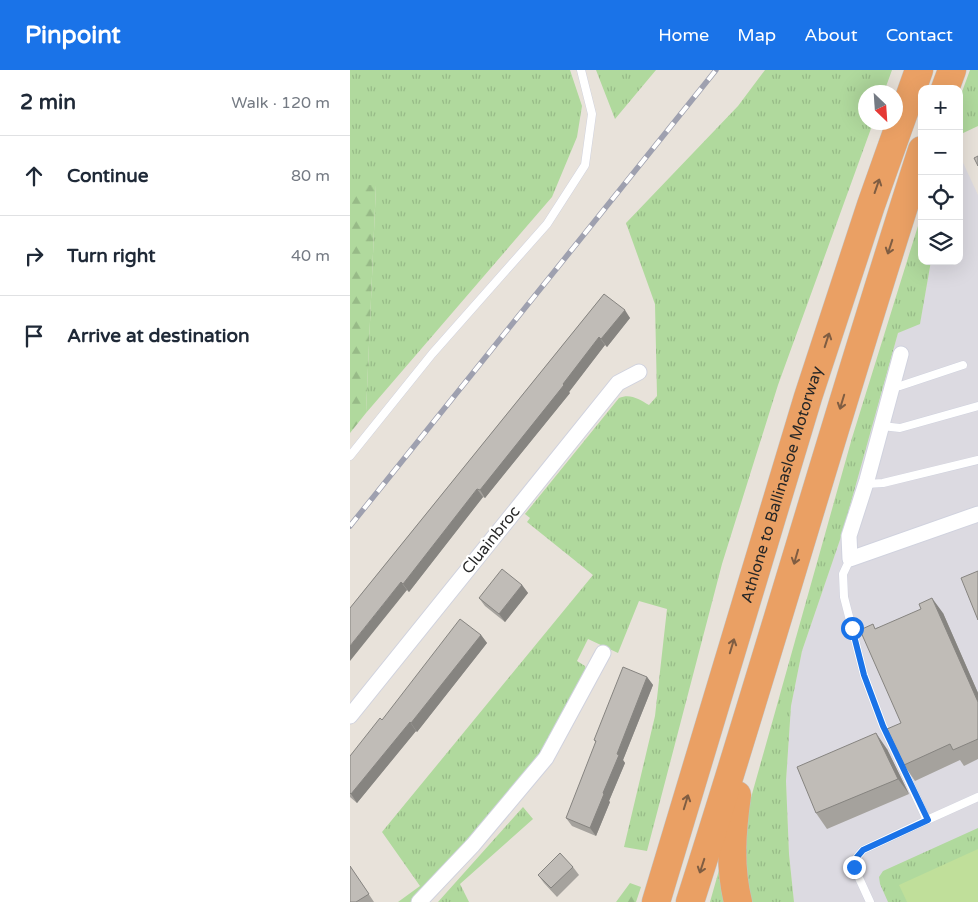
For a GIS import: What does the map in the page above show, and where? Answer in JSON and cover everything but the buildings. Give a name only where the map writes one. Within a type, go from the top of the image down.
[{"type":"highway","name":"Athlone to Ballinasloe Motorway","points":[[656,902],[808,397],[871,205],[919,70]]},
{"type":"highway","points":[[946,85],[952,70]]},
{"type":"highway","name":"Athlone to Ballinasloe Motorway","points":[[690,902],[748,719],[831,437],[918,163]]},
{"type":"highway","points":[[738,902],[732,867],[732,838],[748,719]]},
{"type":"street","points":[[901,354],[866,484],[849,536],[850,559],[978,514]]},
{"type":"street","name":"Cluainbroc","points":[[350,716],[618,383],[638,372]]},
{"type":"street","points":[[419,902],[473,845],[546,758],[603,653]]},
{"type":"lane","points":[[350,456],[432,354],[547,224],[585,165],[592,114],[581,70]]},
{"type":"lane","points":[[892,387],[963,365]]},
{"type":"lane","points":[[882,426],[900,428],[978,406]]},
{"type":"lane","points":[[866,484],[883,483],[978,460]]},
{"type":"lane","points":[[850,559],[843,574],[844,597],[864,675],[883,726],[928,820]]},
{"type":"lane","points":[[856,642],[864,638]]},
{"type":"lane","points":[[870,902],[854,867],[857,857],[863,850],[978,797]]},
{"type":"shaded area","points":[[963,163],[978,195],[978,902],[794,902],[789,854],[786,781],[791,706],[802,651],[843,531],[898,333],[920,323],[930,265],[963,265]]},
{"type":"green space","points":[[350,70],[570,70],[582,106],[577,137],[552,197],[366,413],[376,186],[350,185]]},
{"type":"green space","points":[[596,70],[656,70],[615,119]]},
{"type":"green space","points":[[765,70],[892,70],[887,85],[858,85],[858,130],[870,130],[778,385],[722,564],[647,851],[624,847],[655,716],[667,609],[639,601],[618,653],[588,639],[577,661],[585,666],[586,669],[543,752],[486,823],[412,902],[398,902],[420,886],[382,832],[593,575],[527,522],[530,518],[525,514],[619,398],[631,396],[649,405],[657,396],[655,304],[626,223],[738,106]]},
{"type":"green space","points":[[970,70],[978,70],[978,126],[963,133],[963,130],[963,89]]},
{"type":"green space","points":[[350,185],[376,185],[366,413],[350,433]]},
{"type":"green space","points":[[918,226],[918,265],[930,265],[920,324],[898,333],[843,531],[802,651],[791,706],[786,781],[789,854],[794,902],[749,902],[747,895],[745,819],[852,438]]},
{"type":"green space","points":[[523,807],[533,819],[460,884],[469,902],[438,902]]},
{"type":"green space","points":[[978,828],[978,902],[888,902],[880,884],[879,877],[883,871]]},
{"type":"green space","points":[[978,849],[978,902],[907,902],[899,885]]},
{"type":"green space","points":[[721,863],[731,902],[710,902]]},
{"type":"green space","points":[[630,883],[641,887],[636,902],[616,902]]},
{"type":"railway","points":[[350,526],[716,70]]},
{"type":"route","points":[[852,628],[864,675],[883,726],[928,820],[863,850],[857,857],[854,867]]}]
